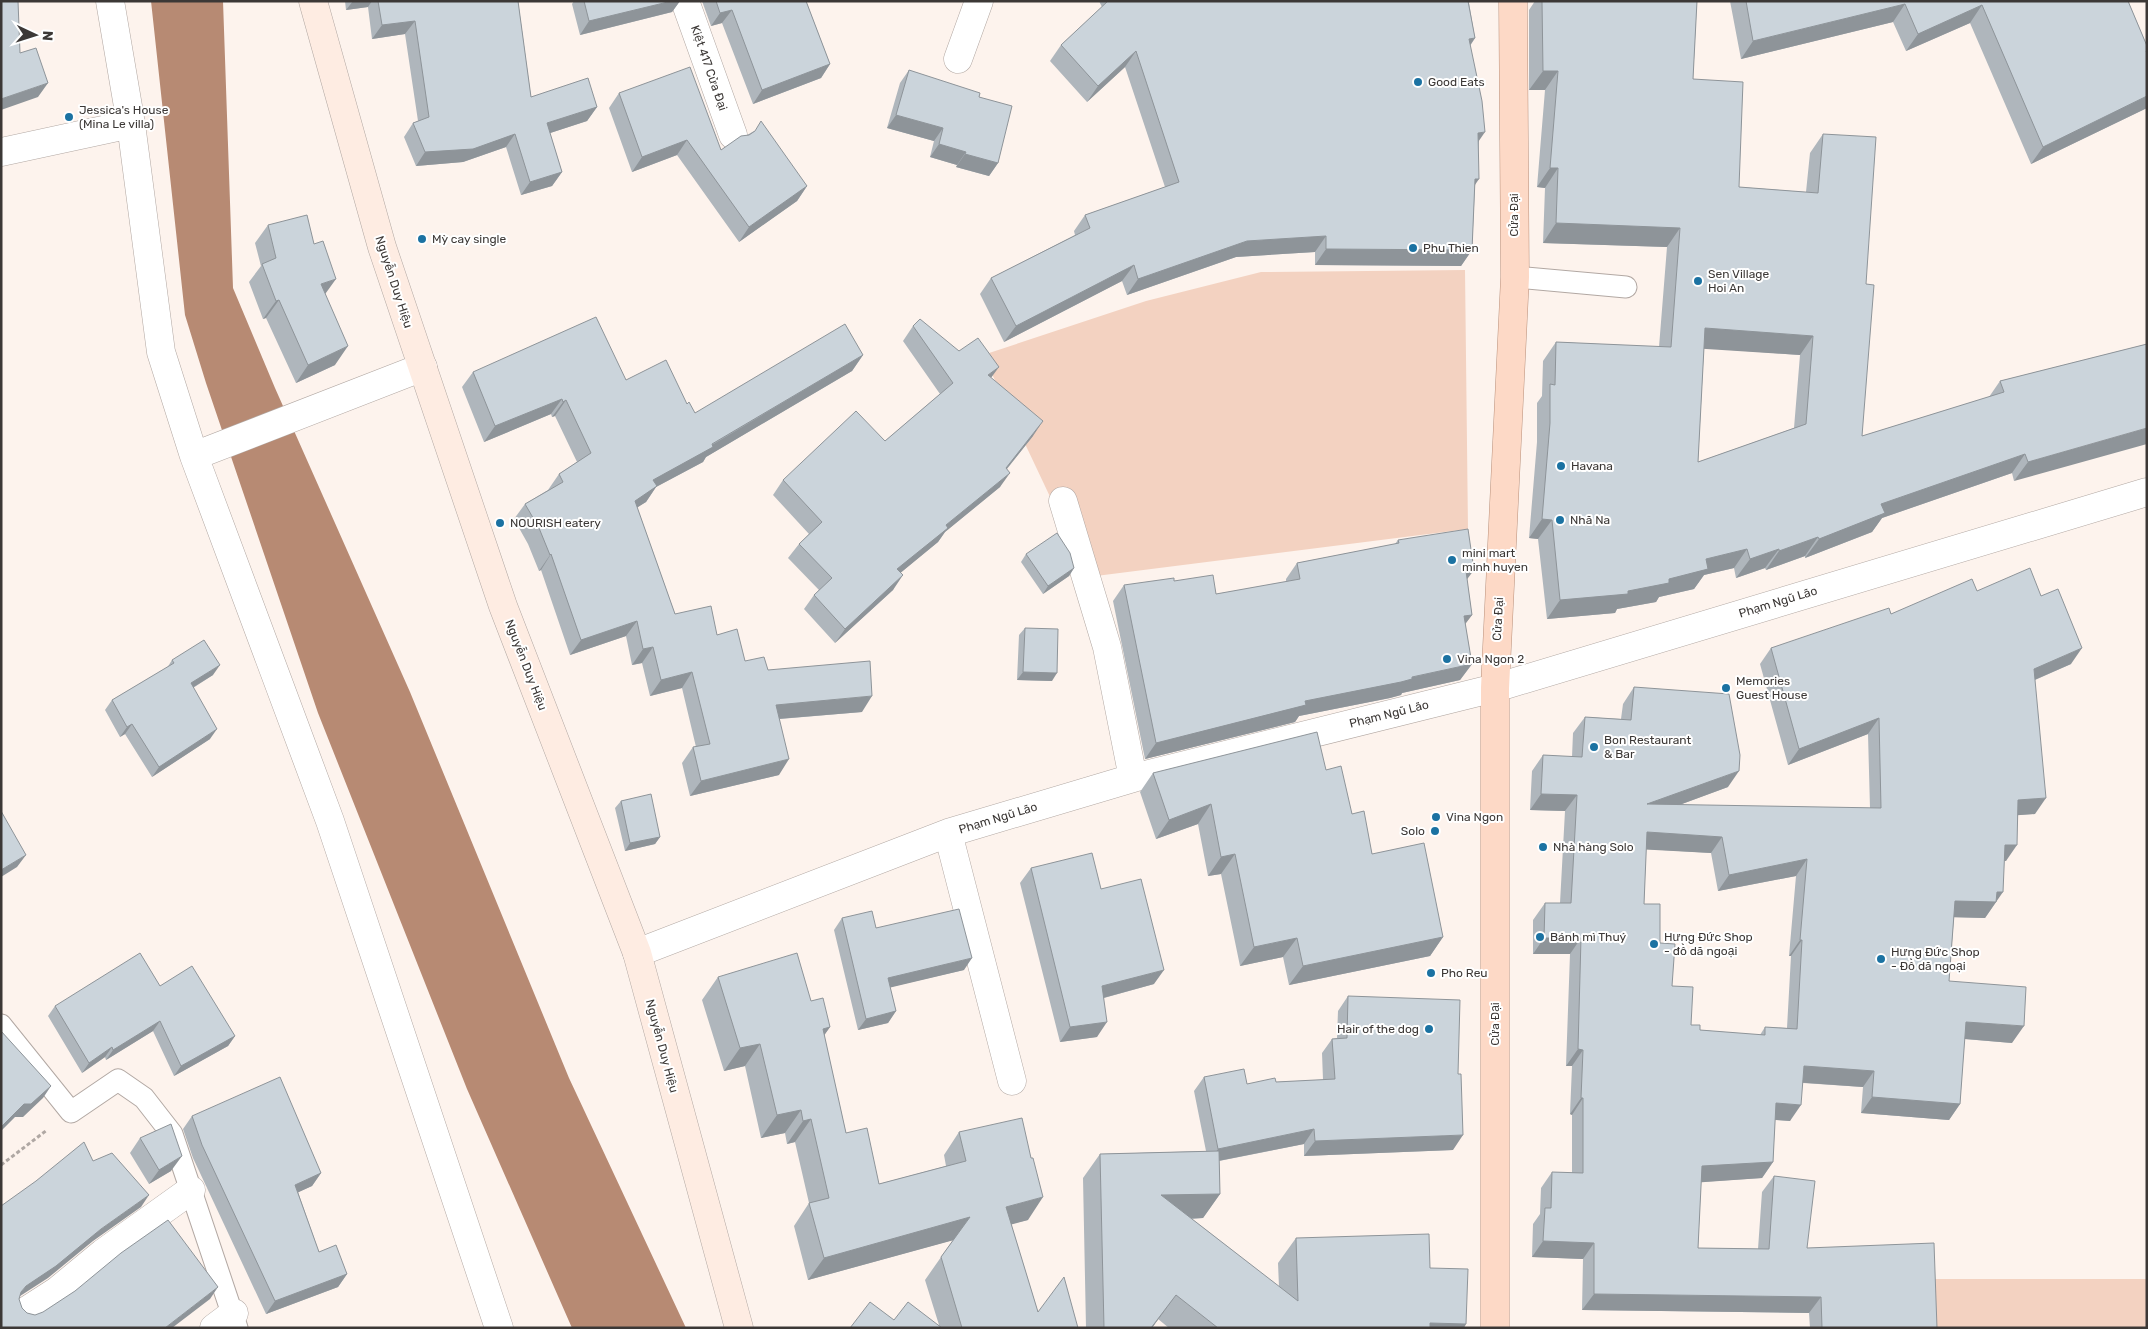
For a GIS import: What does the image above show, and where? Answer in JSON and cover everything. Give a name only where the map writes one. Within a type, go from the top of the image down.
[{"type":"main road","name":"Nguyễn Duy Hiệu","points":[[313,1],[382,247],[503,606],[638,953],[739,1328]]},
{"type":"main road","name":"Cửa Đại","points":[[1496,1328],[1495,688],[1515,277],[1513,1]]},
{"type":"street","points":[[110,1],[131,124],[160,352],[194,456],[330,821],[499,1328]]},
{"type":"street","name":"Kiệt 417 Cửa Đại","points":[[685,1],[733,135]]},
{"type":"street","points":[[958,60],[979,1]]},
{"type":"street","points":[[1,152],[131,124]]},
{"type":"street","points":[[194,456],[422,368]]},
{"type":"street","name":"Phạm Ngũ Lão","points":[[638,953],[948,833],[1133,778],[1495,688],[2147,492]]},
{"type":"street","points":[[1063,501],[1107,646],[1133,778]]},
{"type":"street","points":[[948,833],[1012,1081]]},
{"type":"street","points":[[26,1311],[57,1291],[103,1253],[191,1190]]},
{"type":"lane","points":[[1515,277],[1626,287]]},
{"type":"lane","points":[[1,1025],[71,1112],[118,1080],[144,1098],[172,1134],[191,1190],[228,1323]]},
{"type":"path","points":[[1,1165],[71,1112]]},
{"type":"shaded area","points":[[151,1],[223,1],[233,288],[275,388],[410,692],[569,1078],[686,1328],[572,1328],[467,1089],[318,713],[206,383],[185,315]]},
{"type":"shaded area","points":[[1465,270],[1468,529],[1088,577],[983,355],[1146,301],[1261,272]]},
{"type":"shaded area","points":[[1928,1279],[2147,1279],[2147,1328],[1927,1328]]},
{"type":"building","points":[[1,1],[18,1],[20,53],[36,48],[48,83],[1,99]]},
{"type":"building","points":[[378,1],[518,1],[531,97],[588,78],[597,107],[547,123],[562,172],[530,182],[515,134],[473,149],[425,152],[413,123],[429,117],[415,21],[382,25]]},
{"type":"building","points":[[584,1],[672,1],[589,21]]},
{"type":"building","points":[[716,1],[806,1],[830,64],[762,90],[732,10],[720,13]]},
{"type":"building","points":[[1108,1],[1468,1],[1475,38],[1469,39],[1482,101],[1485,132],[1478,133],[1479,179],[1475,179],[1472,250],[1326,249],[1326,236],[1247,241],[1138,279],[1134,265],[1016,326],[991,278],[1090,228],[1085,215],[1179,182],[1136,51],[1098,86],[1061,45]]},
{"type":"building","points":[[1542,1],[1697,1],[1693,79],[1743,82],[1739,187],[1818,193],[1823,134],[1876,137],[1866,284],[1874,285],[1862,436],[2004,392],[2000,381],[2147,344],[2147,428],[2028,462],[2025,454],[1881,504],[1885,513],[1819,539],[1818,537],[1779,551],[1779,549],[1750,559],[1747,549],[1706,559],[1708,569],[1669,579],[1669,583],[1628,591],[1628,594],[1560,600],[1552,520],[1542,519],[1550,423],[1550,384],[1555,385],[1556,342],[1671,347],[1680,228],[1556,223],[1558,168],[1550,168],[1558,71],[1543,71]],"holes":[[[1705,328],[1813,336],[1806,424],[1698,462]]]},
{"type":"building","points":[[1746,1],[2128,1],[2147,46],[2147,96],[2043,147],[1982,5],[1918,34],[1905,4],[1753,41]]},
{"type":"building","points":[[690,67],[721,150],[741,136],[749,135],[755,131],[761,121],[807,186],[749,227],[687,140],[642,157],[619,93]]},
{"type":"building","points":[[909,70],[980,93],[979,97],[1012,106],[998,163],[965,154],[966,152],[939,144],[943,128],[896,115]]},
{"type":"building","points":[[307,215],[314,244],[323,241],[336,279],[321,284],[348,346],[308,365],[279,300],[276,301],[262,264],[276,258],[268,225]]},
{"type":"building","points":[[596,317],[626,380],[666,360],[687,404],[689,402],[695,413],[845,324],[863,355],[712,444],[713,447],[653,480],[657,486],[635,501],[675,614],[711,606],[717,635],[737,629],[745,661],[764,657],[768,670],[870,661],[872,696],[776,705],[789,759],[701,781],[693,747],[710,744],[692,672],[661,680],[653,647],[643,649],[637,621],[581,640],[551,554],[525,504],[563,482],[559,474],[591,453],[566,400],[563,402],[562,399],[495,426],[473,372]]},
{"type":"building","points":[[920,319],[959,351],[978,338],[999,367],[988,375],[1043,421],[1006,468],[1010,473],[946,525],[948,528],[897,569],[903,575],[845,629],[814,595],[832,578],[799,544],[822,522],[783,480],[856,411],[885,441],[953,383],[913,326]]},
{"type":"building","points":[[1468,529],[1474,570],[1466,571],[1472,615],[1464,616],[1472,664],[1412,677],[1412,679],[1401,682],[1305,701],[1306,705],[1156,743],[1124,585],[1174,578],[1174,581],[1213,575],[1216,594],[1300,579],[1297,563],[1399,543],[1398,540]]},
{"type":"building","points":[[1057,533],[1070,553],[1074,568],[1048,586],[1026,554]]},
{"type":"building","points":[[2030,568],[2041,596],[2058,589],[2082,648],[2034,669],[2046,798],[2018,800],[2017,845],[2005,845],[2003,892],[1997,892],[1996,902],[1955,901],[1949,981],[2026,987],[2024,1026],[1966,1022],[1960,1104],[1872,1097],[1874,1071],[1804,1066],[1801,1105],[1776,1103],[1773,1162],[1702,1166],[1698,1248],[1769,1249],[1774,1176],[1815,1181],[1807,1248],[1934,1243],[1937,1328],[1822,1328],[1821,1297],[1594,1294],[1594,1243],[1543,1241],[1545,1208],[1551,1208],[1552,1172],[1583,1173],[1583,1098],[1581,1098],[1583,1050],[1578,1049],[1581,938],[1544,938],[1545,903],[1571,903],[1577,795],[1541,794],[1543,755],[1582,757],[1585,717],[1631,720],[1634,687],[1729,694],[1740,755],[1739,771],[1647,804],[1881,808],[1879,718],[1799,749],[1771,648],[1889,608],[1891,614],[1972,579],[1977,591]],"holes":[[[1647,832],[1722,837],[1729,875],[1807,859],[1800,940],[1802,940],[1797,1029],[1765,1027],[1765,1035],[1700,1030],[1700,1025],[1691,1025],[1693,987],[1672,986],[1675,944],[1660,943],[1660,904],[1644,904]]]},
{"type":"building","points":[[1025,628],[1058,629],[1057,673],[1023,672]]},
{"type":"building","points":[[204,640],[220,665],[191,683],[217,729],[159,767],[132,724],[127,727],[112,700],[174,663],[172,660]]},
{"type":"building","points":[[1317,732],[1326,770],[1341,766],[1352,814],[1364,811],[1372,854],[1424,843],[1443,937],[1303,966],[1297,938],[1254,947],[1235,854],[1221,857],[1211,804],[1169,820],[1153,773]]},
{"type":"building","points":[[651,794],[660,837],[630,843],[621,801]]},
{"type":"building","points":[[1,811],[26,855],[1,870]]},
{"type":"building","points":[[1092,853],[1101,889],[1141,879],[1164,970],[1102,986],[1107,1022],[1070,1027],[1031,868]]},
{"type":"building","points":[[959,909],[972,958],[888,978],[896,1011],[866,1019],[842,918],[872,911],[876,928]]},
{"type":"building","points":[[140,953],[160,986],[192,966],[235,1036],[181,1066],[160,1021],[113,1050],[112,1047],[89,1063],[55,1006]]},
{"type":"building","points":[[797,953],[811,1001],[823,998],[830,1027],[823,1029],[846,1133],[867,1128],[879,1184],[966,1161],[959,1132],[1022,1118],[1031,1158],[1033,1158],[1043,1197],[1006,1207],[1038,1312],[1064,1277],[1078,1328],[962,1328],[941,1257],[970,1217],[824,1258],[809,1203],[829,1198],[811,1119],[803,1121],[801,1110],[777,1115],[760,1044],[740,1048],[718,977]]},
{"type":"building","points":[[1348,996],[1460,1000],[1458,1074],[1461,1074],[1463,1135],[1315,1141],[1314,1129],[1218,1149],[1204,1077],[1244,1069],[1247,1084],[1275,1078],[1276,1082],[1335,1079],[1332,1039],[1347,1038]]},
{"type":"building","points":[[1,1031],[51,1086],[31,1104],[24,1104],[1,1127]]},
{"type":"building","points":[[280,1077],[321,1173],[295,1185],[319,1252],[336,1245],[347,1274],[275,1301],[202,1145],[192,1116]]},
{"type":"building","points":[[171,1124],[182,1156],[159,1170],[140,1138]]},
{"type":"building","points":[[84,1142],[93,1161],[112,1153],[149,1195],[101,1229],[56,1266],[26,1286],[21,1292],[19,1299],[22,1308],[27,1313],[35,1315],[43,1312],[75,1291],[121,1253],[168,1220],[218,1287],[165,1328],[1,1328],[1,1206],[36,1181]]},
{"type":"building","points":[[1219,1151],[1220,1194],[1161,1195],[1298,1301],[1296,1238],[1429,1234],[1430,1268],[1468,1269],[1466,1324],[1430,1323],[1430,1328],[1218,1328],[1176,1295],[1151,1328],[1104,1328],[1100,1154]]},
{"type":"building","points":[[870,1302],[894,1320],[908,1302],[942,1328],[850,1328]]},
{"type":"place","name":"Good Eats","points":[[1418,82]]},
{"type":"place","name":"Jessica's House (Mina Le villa)","points":[[69,117]]},
{"type":"place","name":"Mỳ cay single","points":[[422,239]]},
{"type":"place","name":"Phu Thien","points":[[1413,248]]},
{"type":"place","name":"Sen Village Hoi An","points":[[1698,281]]},
{"type":"place","name":"Havana","points":[[1561,466]]},
{"type":"place","name":"Nhã Na","points":[[1560,520]]},
{"type":"place","name":"NOURISH eatery","points":[[500,523]]},
{"type":"place","name":"mini mart minh huyen","points":[[1452,560]]},
{"type":"place","name":"Vina Ngon 2","points":[[1447,659]]},
{"type":"place","name":"Memories Guest House","points":[[1726,688]]},
{"type":"place","name":"Bon Restaurant & Bar","points":[[1594,747]]},
{"type":"place","name":"Vina Ngon","points":[[1436,817]]},
{"type":"place","name":"Solo","points":[[1435,831]]},
{"type":"place","name":"Nhà hàng Solo","points":[[1543,847]]},
{"type":"place","name":"Bánh mì Thuý","points":[[1540,937]]},
{"type":"place","name":"Hưng Đức Shop - đồ dã ngoại","points":[[1654,944]]},
{"type":"place","name":"Hưng Đức Shop - Đồ dã ngoại","points":[[1881,959]]},
{"type":"place","name":"Pho Reu","points":[[1431,973]]},
{"type":"place","name":"Hair of the dog","points":[[1429,1029]]}]
